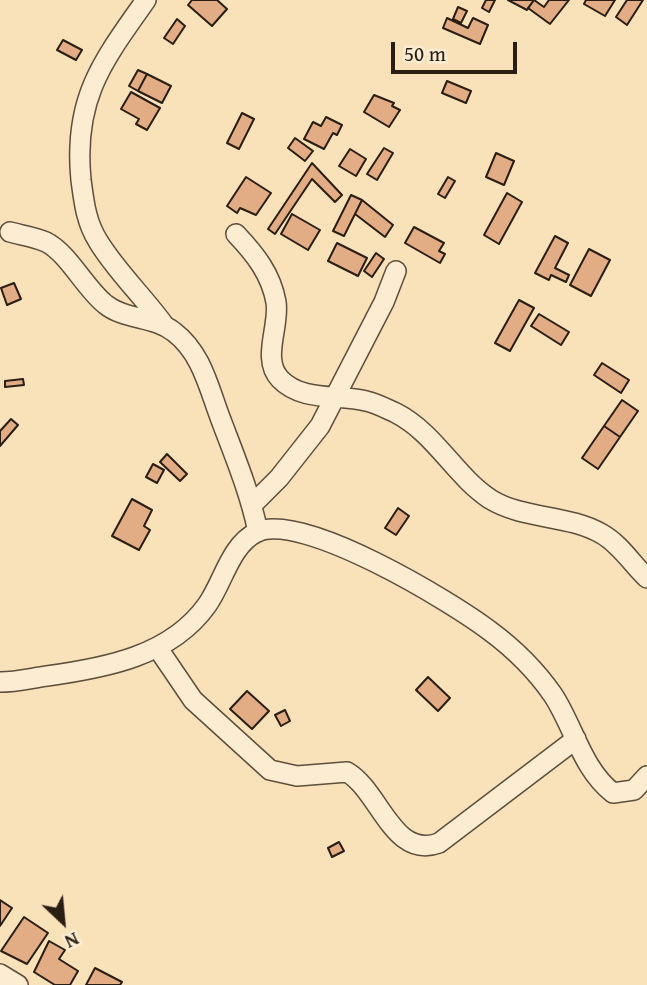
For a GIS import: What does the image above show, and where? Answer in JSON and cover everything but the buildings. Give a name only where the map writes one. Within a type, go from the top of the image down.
[{"type":"street","points":[[146,0],[109,52],[92,84],[82,116],[80,170],[87,220],[98,241],[164,325]]},
{"type":"street","points":[[10,232],[47,242],[91,292],[108,307],[164,325],[176,333],[196,358],[215,399],[252,505],[258,532]]},
{"type":"street","points":[[236,234],[266,271],[273,289],[277,304],[274,370],[289,386],[336,398],[366,401],[398,414],[438,445],[488,497],[514,510],[603,534],[647,578]]},
{"type":"street","points":[[252,505],[302,450],[336,398],[388,294],[396,271]]},
{"type":"street","points":[[0,682],[104,667],[136,657],[178,633],[206,606],[236,552],[258,532],[295,530],[318,536],[450,604],[492,632],[533,670],[553,695],[591,769],[613,793],[634,790],[647,776]]},
{"type":"street","points":[[157,646],[178,683],[193,700],[270,771],[297,776],[347,772],[365,787],[400,836],[410,844],[426,847],[439,843],[576,739]]},
{"type":"street","points":[[0,974],[18,985]]}]
